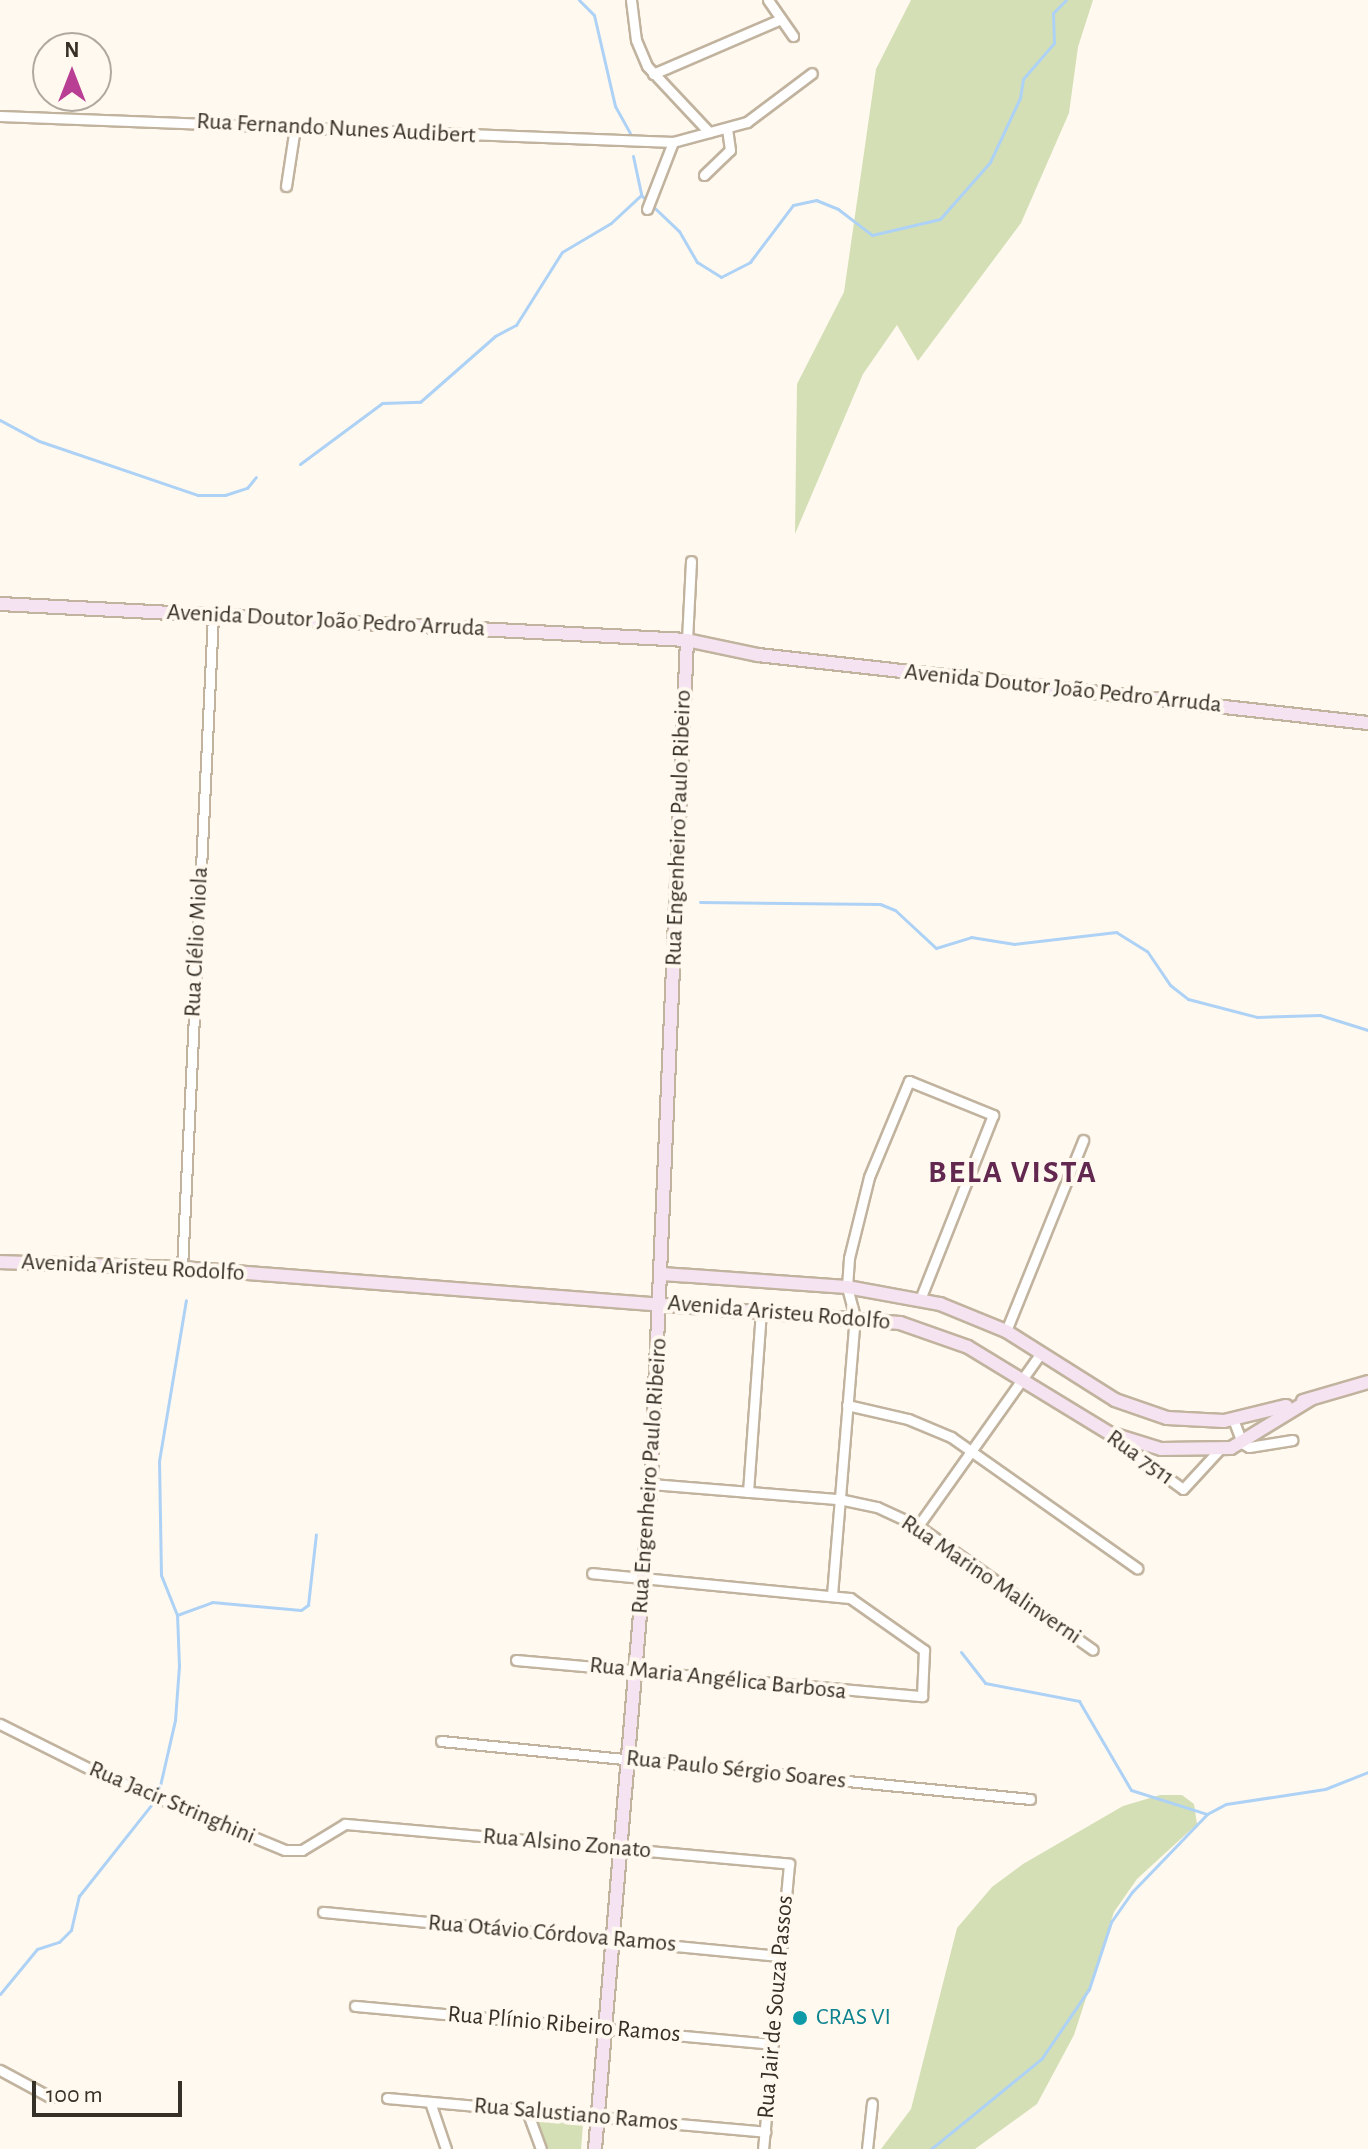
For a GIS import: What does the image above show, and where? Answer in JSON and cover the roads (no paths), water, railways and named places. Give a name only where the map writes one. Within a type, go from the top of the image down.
[{"type":"street","points":[[631,0],[636,40],[653,74],[709,132]]},
{"type":"street","points":[[769,0],[793,36]]},
{"type":"street","points":[[653,74],[781,19]]},
{"type":"street","points":[[647,209],[673,142],[727,129],[767,110],[812,73]]},
{"type":"street","name":"Rua Fernando Nunes Audibert","points":[[0,116],[673,142]]},
{"type":"street","points":[[286,186],[295,127]]},
{"type":"street","points":[[704,175],[730,150],[727,129]]},
{"type":"street","name":"Rua Engenheiro Paulo Ribeiro","points":[[595,2149],[651,1484],[691,561]]},
{"type":"street","name":"Avenida Doutor João Pedro Arruda","points":[[0,604],[652,638],[679,647],[687,640],[709,653],[758,655],[1368,723]]},
{"type":"street","name":"Rua Clélio Miola","points":[[182,1268],[213,615]]},
{"type":"street","points":[[592,1573],[832,1595],[855,1317],[847,1287],[859,1206],[909,1081],[993,1115],[920,1299]]},
{"type":"street","points":[[1006,1331],[1083,1140]]},
{"type":"street","name":"Avenida Aristeu Rodolfo","points":[[0,1262],[182,1268],[855,1317],[946,1337],[1024,1377],[1094,1425],[1138,1445],[1219,1450],[1242,1443],[1311,1399]]},
{"type":"street","name":"Avenida Aristeu Rodolfo","points":[[662,1274],[847,1287],[920,1299],[1006,1331],[1131,1407],[1187,1421],[1233,1419],[1311,1399]]},
{"type":"street","points":[[748,1492],[761,1310]]},
{"type":"street","points":[[918,1526],[1041,1353]]},
{"type":"street","points":[[1311,1399],[1368,1382]]},
{"type":"street","points":[[847,1405],[930,1426],[972,1450],[1137,1568]]},
{"type":"street","points":[[1233,1419],[1242,1443],[1259,1448],[1292,1440]]},
{"type":"street","name":"Rua 7511","points":[[1094,1425],[1183,1489],[1219,1450]]},
{"type":"street","name":"Rua Marino Malinverni","points":[[651,1484],[839,1499],[877,1507],[918,1526],[1093,1650]]},
{"type":"street","name":"Rua Maria Angélica Barbosa","points":[[516,1660],[920,1697],[924,1650],[859,1603],[832,1595]]},
{"type":"street","name":"Rua Jacir Stringhini","points":[[0,1724],[98,1773],[285,1850],[302,1850],[345,1824]]},
{"type":"street","name":"Rua Paulo Sérgio Soares","points":[[441,1741],[1030,1799]]},
{"type":"street","name":"Rua Alsino Zonato","points":[[345,1824],[789,1864]]},
{"type":"street","name":"Rua Jair de Souza Passos","points":[[763,2149],[789,1864]]},
{"type":"street","name":"Rua Otávio Córdova Ramos","points":[[323,1912],[780,1956]]},
{"type":"street","name":"Rua Plínio Ribeiro Ramos","points":[[355,2006],[772,2044]]},
{"type":"street","points":[[0,2070],[50,2097]]},
{"type":"street","name":"Rua Salustiano Ramos","points":[[387,2098],[765,2132]]},
{"type":"street","points":[[430,2102],[446,2149]]},
{"type":"street","points":[[867,2149],[872,2103]]},
{"type":"street","points":[[527,2111],[541,2149]]},
{"type":"waterway","points":[[579,0],[594,15],[615,106],[630,133]]},
{"type":"waterway","points":[[633,156],[641,195],[679,231],[697,262],[721,277],[750,262],[793,205],[816,200],[838,209],[872,235],[940,219],[990,162],[1020,98],[1023,79],[1054,43],[1053,13],[1066,0]]},
{"type":"waterway","points":[[300,464],[382,403],[420,402],[495,336],[516,325],[562,252],[611,223],[641,195]]},
{"type":"waterway","points":[[0,420],[39,441],[198,495],[225,495],[247,488],[256,477]]},
{"type":"waterway","points":[[700,902],[880,904],[895,910],[936,948],[971,937],[1014,944],[1116,932],[1147,951],[1170,985],[1188,999],[1257,1017],[1320,1015],[1368,1030]]},
{"type":"waterway","points":[[159,1790],[175,1720],[179,1666],[177,1615],[161,1575],[159,1461],[186,1300]]},
{"type":"waterway","points":[[177,1615],[212,1602],[301,1610],[308,1605],[316,1534]]},
{"type":"waterway","points":[[961,1652],[985,1683],[1079,1701],[1131,1790],[1207,1814]]},
{"type":"waterway","points":[[931,2149],[1042,2058],[1089,1989],[1111,1922],[1132,1892],[1207,1814],[1226,1804],[1325,1789],[1368,1772]]},
{"type":"waterway","points":[[0,1994],[37,1949],[59,1942],[71,1930],[79,1896],[151,1805]]},
{"type":"place","name":"CRAS VI","points":[[800,2018]]},
{"type":"district","name":"BELA VISTA","points":[[1013,1172]]}]
